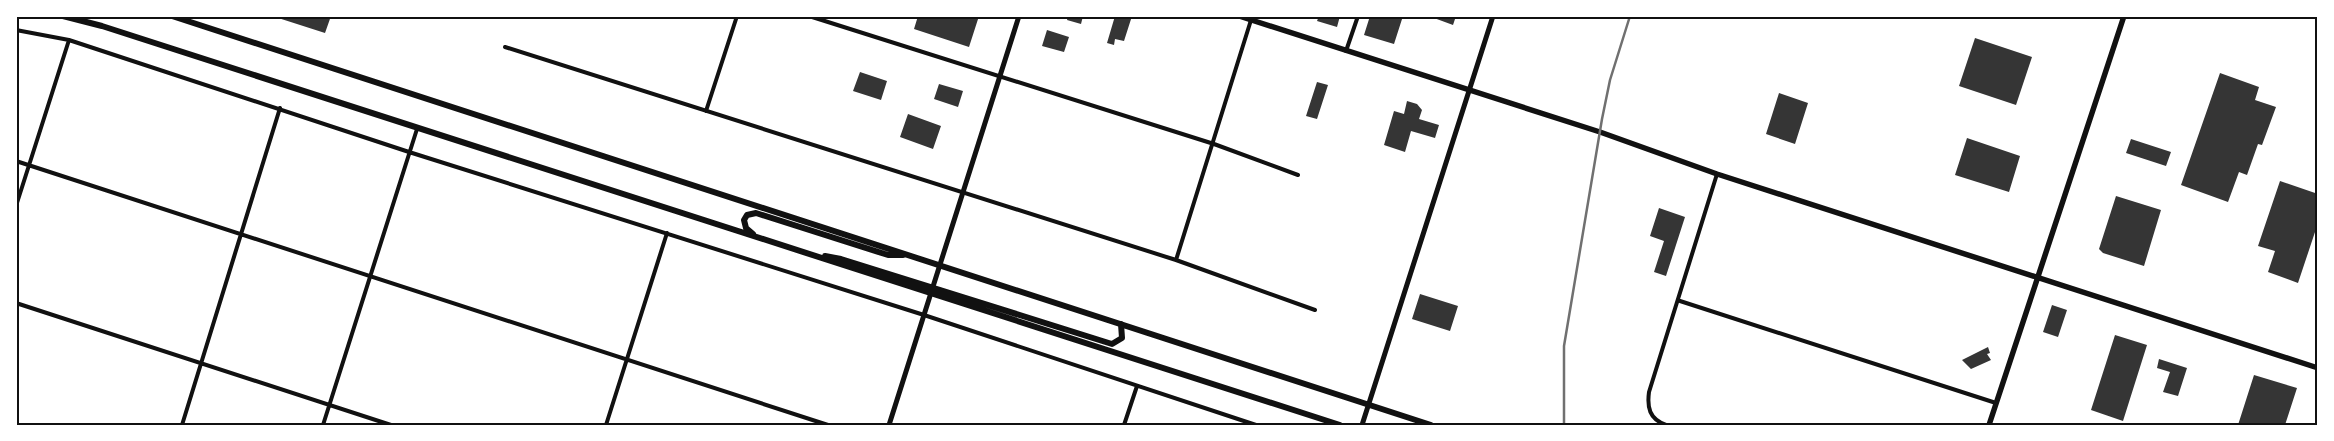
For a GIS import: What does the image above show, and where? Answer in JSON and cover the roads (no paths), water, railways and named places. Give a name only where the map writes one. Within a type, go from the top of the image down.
[{"type":"highway","points":[[63,16],[102,26],[756,238],[1112,344],[1122,338],[1121,324]]},
{"type":"highway","points":[[172,16],[941,264],[1431,425]]},
{"type":"highway","points":[[756,238],[744,225],[744,220],[751,213],[888,255],[912,256]]},
{"type":"highway","points":[[931,291],[1340,425]]},
{"type":"main road","points":[[1239,16],[1600,132],[1718,174],[2318,368]]},
{"type":"main road","points":[[1989,425],[2124,16]]},
{"type":"street","points":[[706,111],[737,16]]},
{"type":"street","points":[[809,16],[1214,144],[1298,175]]},
{"type":"street","points":[[889,425],[1019,16]]},
{"type":"street","points":[[1346,51],[1358,16]]},
{"type":"street","points":[[1362,425],[1493,16]]},
{"type":"street","points":[[1176,260],[1214,144],[1251,20]]},
{"type":"street","points":[[16,30],[69,40],[409,152],[924,315],[1256,425]]},
{"type":"street","points":[[16,206],[69,40]]},
{"type":"street","points":[[505,47],[1176,260],[1315,310]]},
{"type":"street","points":[[182,425],[280,108]]},
{"type":"street","points":[[322,425],[417,129]]},
{"type":"street","points":[[16,161],[828,425]]},
{"type":"street","points":[[1666,425],[1655,420],[1648,410],[1649,392],[1680,301],[1718,174]]},
{"type":"street","points":[[606,425],[667,233]]},
{"type":"street","points":[[1680,301],[1996,403]]},
{"type":"street","points":[[16,303],[391,425]]},
{"type":"street","points":[[1124,425],[1137,386]]},
{"type":"railway","points":[[1564,425],[1564,346],[1602,119],[1610,80],[1630,16]]}]
